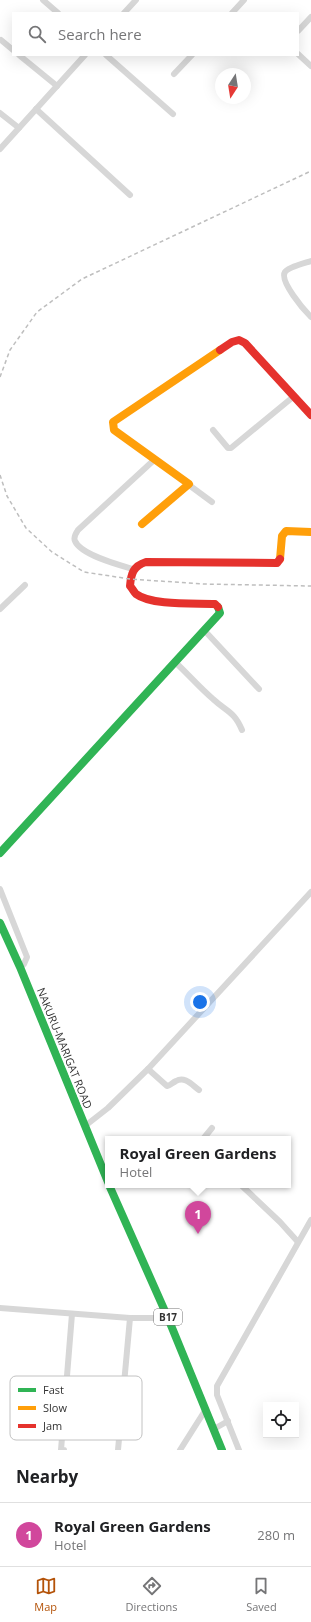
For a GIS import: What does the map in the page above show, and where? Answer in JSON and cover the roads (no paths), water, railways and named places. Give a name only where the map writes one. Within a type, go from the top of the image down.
[{"type":"street","points":[[43,0],[57,12]]},
{"type":"street","points":[[125,12],[136,0]]},
{"type":"street","points":[[233,12],[244,0]]},
{"type":"street","points":[[299,30],[311,17]]},
{"type":"street","points":[[1,40],[12,49]]},
{"type":"street","points":[[299,55],[311,66]]},
{"type":"street","points":[[20,56],[57,86]]},
{"type":"street","points":[[0,149],[84,56]]},
{"type":"street","points":[[107,56],[173,114]]},
{"type":"street","points":[[174,74],[191,56]]},
{"type":"street","points":[[36,108],[130,195]]},
{"type":"street","points":[[0,112],[18,128]]},
{"type":"street","points":[[311,261],[288,269],[284,273],[283,277],[288,287],[311,317]]},
{"type":"street","points":[[212,502],[189,485],[189,482],[154,460],[114,430],[113,422],[236,340],[240,340],[245,343],[311,415]]},
{"type":"street","points":[[213,430],[228,448],[231,448],[293,397]]},
{"type":"street","points":[[133,569],[82,550],[76,543],[74,537],[78,530],[154,460]]},
{"type":"street","points":[[142,524],[189,485]]},
{"type":"street","points":[[0,853],[220,613],[219,608],[215,604],[154,601],[139,596],[133,590],[130,583],[133,569],[139,564],[146,562],[277,563],[280,559],[283,533],[286,531],[311,532]]},
{"type":"street","points":[[0,609],[25,586]]},
{"type":"street","points":[[204,630],[259,689]]},
{"type":"street","points":[[175,662],[214,700],[232,713],[238,720],[242,730]]},
{"type":"street","points":[[0,889],[27,957],[24,964],[20,966]]},
{"type":"street","points":[[85,1126],[108,1108],[148,1069],[311,892]]},
{"type":"street","name":"NAKURU-MARIGAT ROAD","points":[[0,923],[20,966],[105,1174]]},
{"type":"street","points":[[148,1069],[167,1086],[180,1079],[183,1079],[199,1090]]},
{"type":"street","points":[[205,1136],[212,1128]]},
{"type":"street","name":"NAKURU-MARIGAT ROAD","points":[[111,1188],[168,1318],[222,1450]]},
{"type":"street","points":[[244,1188],[298,1242]]},
{"type":"street","points":[[239,1450],[217,1395],[217,1386],[311,1220]]},
{"type":"street","points":[[0,1308],[130,1318],[168,1318]]},
{"type":"street","points":[[67,1376],[72,1314]]},
{"type":"street","points":[[125,1376],[130,1318]]},
{"type":"street","points":[[180,1450],[206,1409]]},
{"type":"street","points":[[214,1429],[228,1421]]},
{"type":"street","points":[[61,1450],[62,1440]]},
{"type":"street","points":[[118,1450],[119,1440]]},
{"type":"railway","points":[[0,377],[10,350],[37,312],[82,279],[311,171]]},
{"type":"railway","points":[[0,475],[7,496],[26,528],[52,552],[84,572],[130,579],[203,584],[311,586]]},
{"type":"place","name":"Royal Green Gardens","points":[[198,1234]]}]
